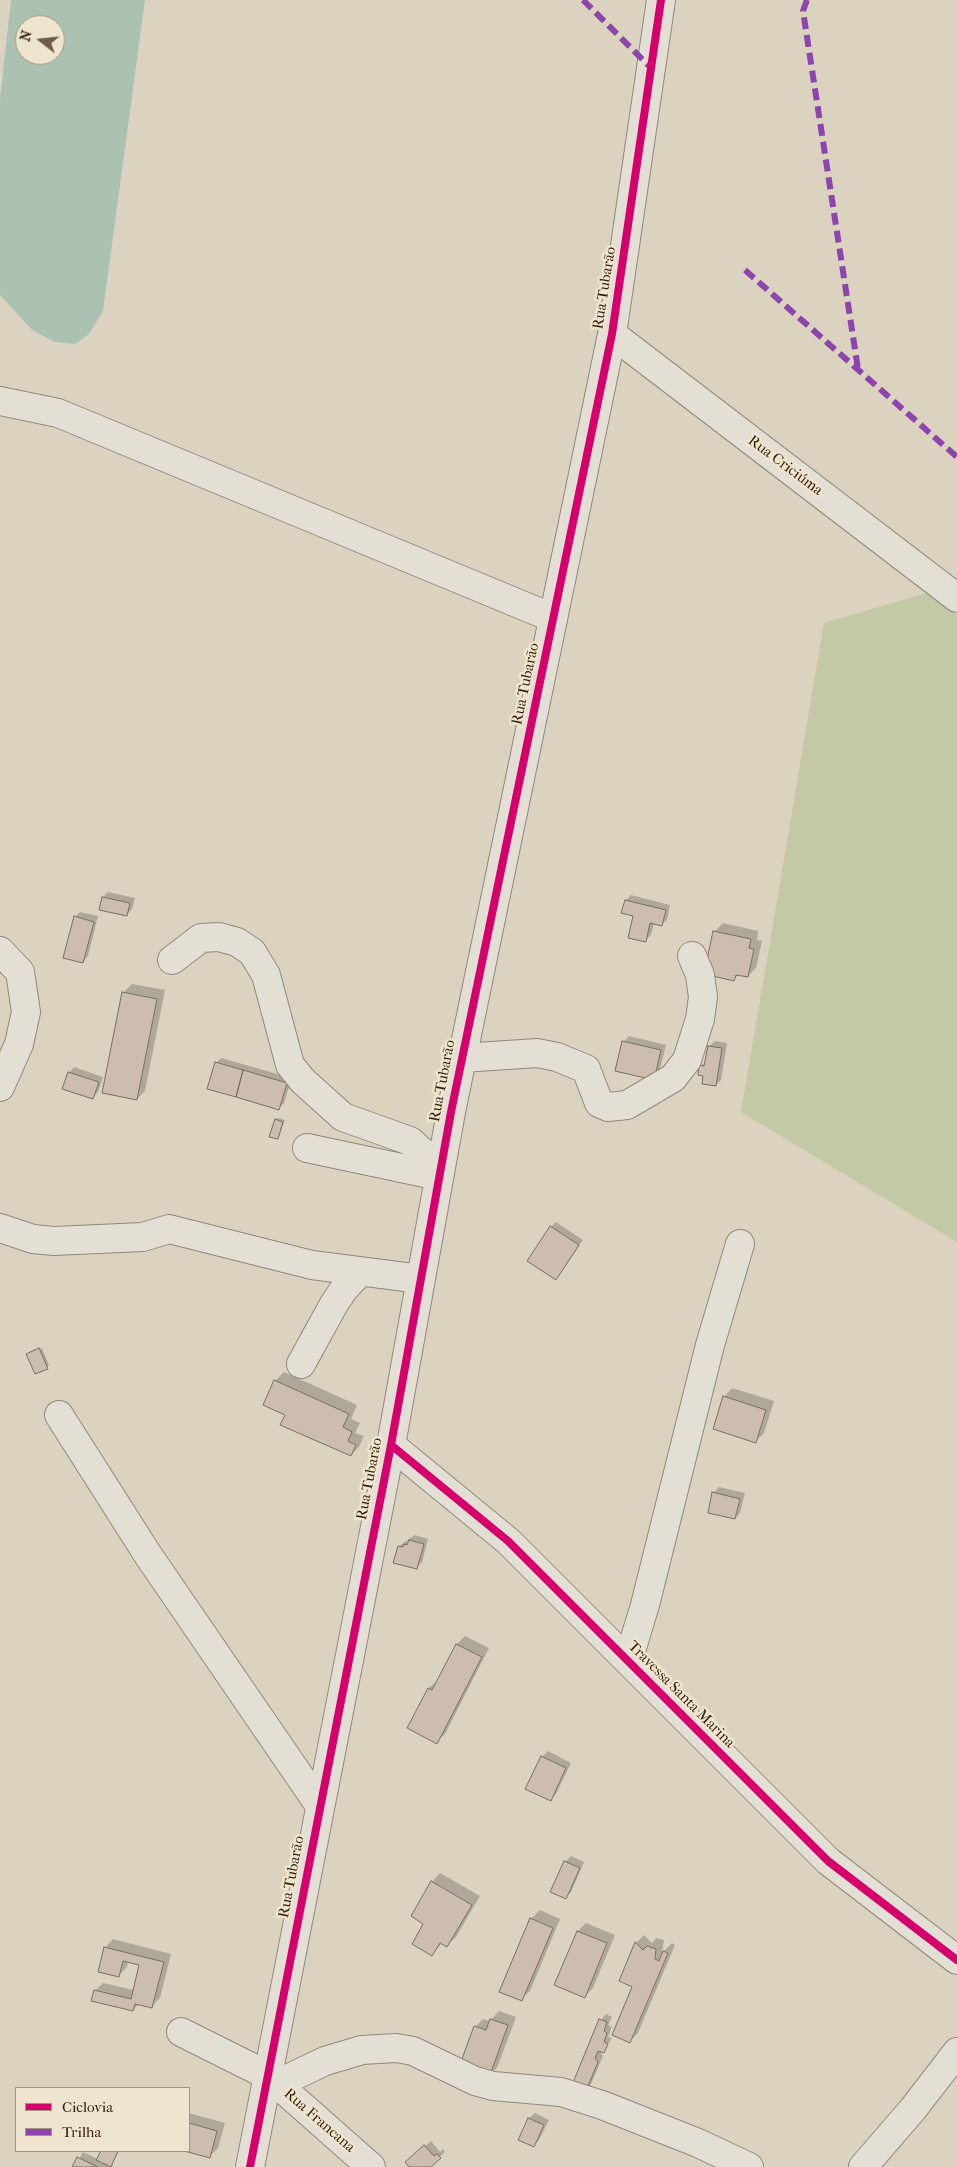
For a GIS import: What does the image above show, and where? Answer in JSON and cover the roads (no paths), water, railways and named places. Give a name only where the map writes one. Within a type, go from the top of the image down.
[{"type":"street","name":"Rua Tubarão","points":[[250,2167],[272,2079],[320,1806],[391,1445],[462,1058],[612,334],[661,0]]},
{"type":"street","name":"Rua Criciúma","points":[[612,334],[957,598]]},
{"type":"street","points":[[0,401],[58,413],[553,618]]},
{"type":"street","points":[[172,960],[201,938],[219,937],[238,942],[252,952],[266,975],[290,1064],[303,1081],[343,1117],[410,1141],[430,1159],[439,1176]]},
{"type":"street","points":[[0,951],[20,972],[26,1012],[19,1044],[0,1087]]},
{"type":"street","points":[[462,1058],[537,1053],[557,1057],[586,1069],[599,1103],[608,1107],[627,1105],[673,1078],[687,1060],[700,1019],[703,997],[700,975],[692,956]]},
{"type":"street","points":[[307,1148],[439,1176]]},
{"type":"street","points":[[0,1228],[33,1239],[48,1241],[133,1238],[169,1229],[312,1265],[421,1279]]},
{"type":"street","points":[[628,1661],[645,1605],[705,1364],[740,1244]]},
{"type":"street","points":[[301,1364],[344,1289],[360,1272]]},
{"type":"street","points":[[59,1415],[148,1555],[320,1806]]},
{"type":"street","name":"Travessa Santa Marina","points":[[391,1445],[508,1541],[828,1861],[957,1960]]},
{"type":"street","name":"Rua Francana","points":[[181,2032],[272,2079],[371,2167]]},
{"type":"street","points":[[272,2079],[362,2050],[396,2048],[413,2052],[475,2081],[493,2086],[561,2092],[602,2105],[698,2143],[749,2167]]},
{"type":"street","points":[[863,2167],[913,2109],[957,2052]]}]
